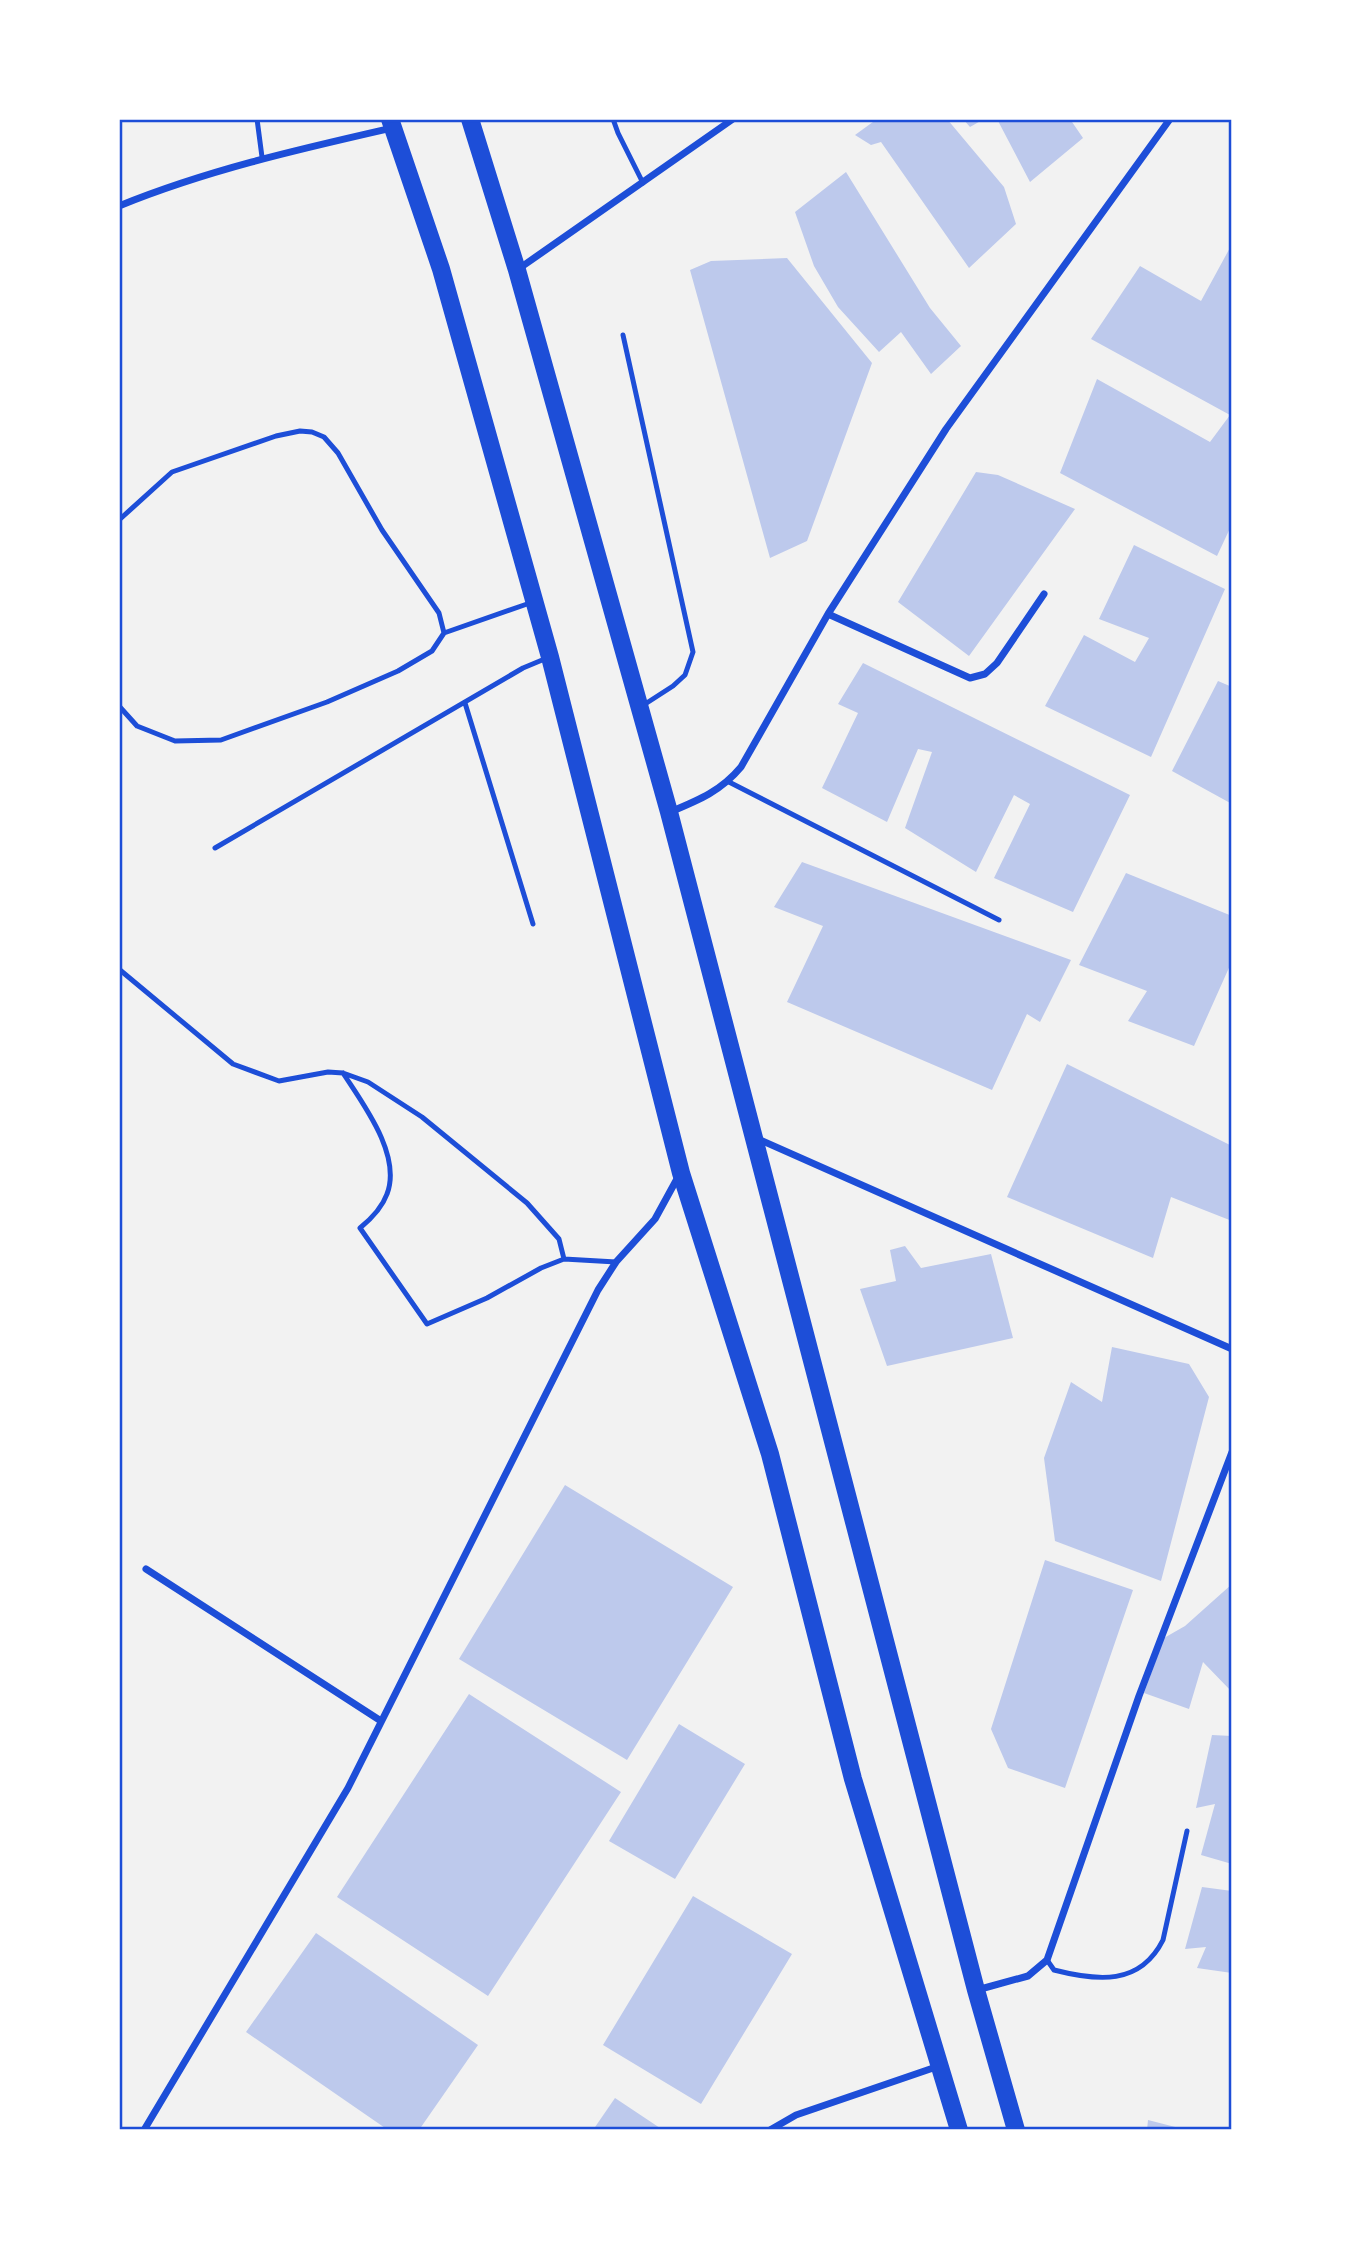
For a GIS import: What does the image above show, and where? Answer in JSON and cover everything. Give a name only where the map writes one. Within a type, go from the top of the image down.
[{"type":"main road","points":[[470,119],[517,270],[669,812],[976,1990],[1016,2130]]},
{"type":"main road","points":[[391,123],[441,269],[550,657],[681,1172],[770,1454],[853,1779],[959,2130]]},
{"type":"street","points":[[517,270],[733,119]]},
{"type":"street","points":[[669,812],[709,796],[729,782],[741,767],[828,614],[946,429],[1170,119]]},
{"type":"street","points":[[119,206],[153,192],[262,157],[391,123]]},
{"type":"street","points":[[828,614],[970,678],[985,674],[997,663],[1044,594]]},
{"type":"street","points":[[754,1137],[1232,1349]]},
{"type":"street","points":[[144,2130],[348,1788],[598,1290],[615,1262],[655,1219],[681,1172]]},
{"type":"street","points":[[976,1990],[1028,1976],[1047,1959],[1139,1696],[1232,1452]]},
{"type":"street","points":[[146,1569],[382,1721]]},
{"type":"street","points":[[770,2130],[796,2115],[939,2066]]},
{"type":"lane","points":[[257,119],[262,157]]},
{"type":"lane","points":[[613,119],[643,183]]},
{"type":"lane","points":[[623,335],[693,652],[685,675],[673,687],[640,708]]},
{"type":"lane","points":[[119,520],[172,472],[276,436],[300,431],[312,432],[324,438],[338,453],[382,530],[439,612],[444,633]]},
{"type":"lane","points":[[119,706],[137,726],[175,741],[220,740],[327,702],[398,671],[432,651],[444,633],[533,602]]},
{"type":"lane","points":[[215,848],[523,668],[550,657]]},
{"type":"lane","points":[[465,704],[533,924]]},
{"type":"lane","points":[[729,782],[999,920]]},
{"type":"lane","points":[[120,970],[233,1064],[279,1081],[328,1072],[343,1073],[368,1082],[422,1116],[527,1203],[559,1239],[565,1259]]},
{"type":"lane","points":[[343,1073],[375,1123],[390,1164],[388,1193],[376,1214],[360,1228],[427,1324],[565,1259],[615,1262]]},
{"type":"lane","points":[[1047,1959],[1054,1970],[1081,1977],[1116,1978],[1138,1969],[1155,1955],[1163,1940],[1187,1831]]},
{"type":"building","points":[[877,119],[947,119],[1004,187],[1016,224],[969,268],[881,142],[871,145],[855,135]]},
{"type":"building","points":[[963,119],[984,119],[970,127]]},
{"type":"building","points":[[997,119],[1070,119],[1083,138],[1030,182]]},
{"type":"building","points":[[846,172],[930,308],[961,346],[931,374],[901,332],[879,352],[838,307],[814,266],[795,212]]},
{"type":"building","points":[[1232,244],[1232,524],[1217,556],[1060,473],[1097,379],[1210,442],[1230,415],[1091,339],[1140,266],[1201,301]]},
{"type":"building","points":[[787,258],[872,363],[807,541],[770,558],[690,270],[711,261]]},
{"type":"building","points":[[976,472],[998,475],[1075,509],[969,656],[898,602]]},
{"type":"building","points":[[1134,545],[1225,589],[1151,757],[1045,706],[1084,635],[1135,662],[1149,638],[1099,619]]},
{"type":"building","points":[[863,663],[1130,795],[1073,912],[994,878],[1030,804],[1014,795],[976,872],[905,828],[932,752],[918,749],[887,822],[822,788],[858,713],[838,704]]},
{"type":"building","points":[[1218,681],[1232,687],[1232,804],[1172,771]]},
{"type":"building","points":[[802,862],[1071,960],[1040,1022],[1027,1014],[992,1090],[787,1002],[823,926],[774,907]]},
{"type":"building","points":[[1126,873],[1232,916],[1232,961],[1194,1046],[1128,1021],[1147,991],[1079,965]]},
{"type":"building","points":[[1067,1064],[1232,1146],[1232,1221],[1171,1197],[1153,1258],[1007,1197]]},
{"type":"building","points":[[905,1246],[921,1268],[991,1254],[1013,1338],[887,1366],[860,1289],[896,1281],[890,1250]]},
{"type":"building","points":[[1112,1347],[1189,1364],[1209,1397],[1161,1581],[1055,1541],[1044,1458],[1071,1382],[1102,1402]]},
{"type":"building","points":[[565,1485],[733,1587],[627,1760],[459,1659]]},
{"type":"building","points":[[1045,1560],[1133,1590],[1065,1788],[1008,1768],[991,1729]]},
{"type":"building","points":[[1232,1584],[1232,1692],[1203,1662],[1189,1709],[1144,1693],[1164,1638],[1185,1626]]},
{"type":"building","points":[[469,1694],[621,1792],[488,1996],[337,1897]]},
{"type":"building","points":[[679,1724],[745,1764],[675,1879],[609,1841]]},
{"type":"building","points":[[1212,1735],[1232,1736],[1232,1864],[1201,1855],[1215,1804],[1196,1808]]},
{"type":"building","points":[[1202,1887],[1232,1891],[1232,1973],[1197,1968],[1206,1947],[1185,1949]]},
{"type":"building","points":[[693,1896],[792,1954],[701,2104],[603,2045]]},
{"type":"building","points":[[316,1933],[478,2045],[419,2130],[388,2130],[246,2032]]},
{"type":"building","points":[[615,2098],[663,2130],[593,2130]]},
{"type":"building","points":[[1148,2120],[1183,2129],[1183,2130],[1147,2130]]}]
